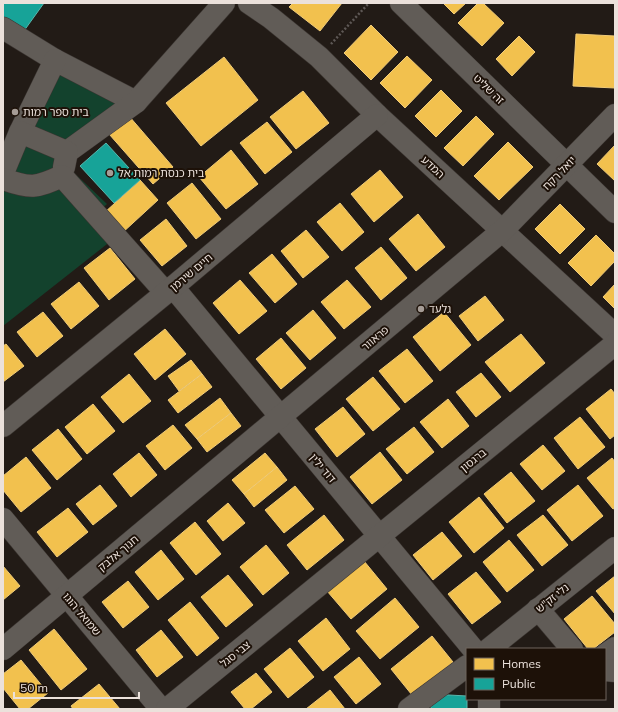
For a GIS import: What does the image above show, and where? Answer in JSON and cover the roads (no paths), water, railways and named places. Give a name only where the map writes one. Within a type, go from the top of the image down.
[{"type":"street","points":[[3,180],[23,186],[42,185],[62,176],[67,152],[136,102],[224,3]]},
{"type":"street","name":"המדע","points":[[249,3],[271,18],[319,57],[377,115],[615,335]]},
{"type":"street","name":"זה שליט","points":[[406,8],[615,212]]},
{"type":"street","points":[[3,28],[55,60],[136,102]]},
{"type":"street","points":[[3,173],[20,132],[55,60]]},
{"type":"street","name":"חיים שירמן","points":[[3,426],[170,290],[377,115]]},
{"type":"street","name":"יואל רקח","points":[[469,259],[502,231],[615,115]]},
{"type":"street","points":[[20,132],[67,152]]},
{"type":"street","name":"דוד ילין","points":[[62,176],[170,290],[281,417],[472,648]]},
{"type":"street","name":"פראוור","points":[[233,457],[469,259]]},
{"type":"street","name":"ברגסון","points":[[303,599],[615,344]]},
{"type":"street","name":"חנוך אלבק","points":[[3,649],[233,457]]},
{"type":"street","name":"שמואל הוגו","points":[[3,519],[68,595],[161,709]]},
{"type":"street","name":"נלי זק\"ש","points":[[490,648],[615,548]]},
{"type":"street","name":"צבי סגל","points":[[167,709],[303,599]]},
{"type":"street","points":[[538,610],[571,648]]},
{"type":"street","points":[[606,655],[615,648]]},
{"type":"street","points":[[409,709],[466,667]]},
{"type":"place","name":"בית ספר רמות","points":[[15,112]]},
{"type":"place","name":"בית כנסת רמות אל","points":[[110,173]]},
{"type":"place","name":"גלעד","points":[[421,309]]}]
